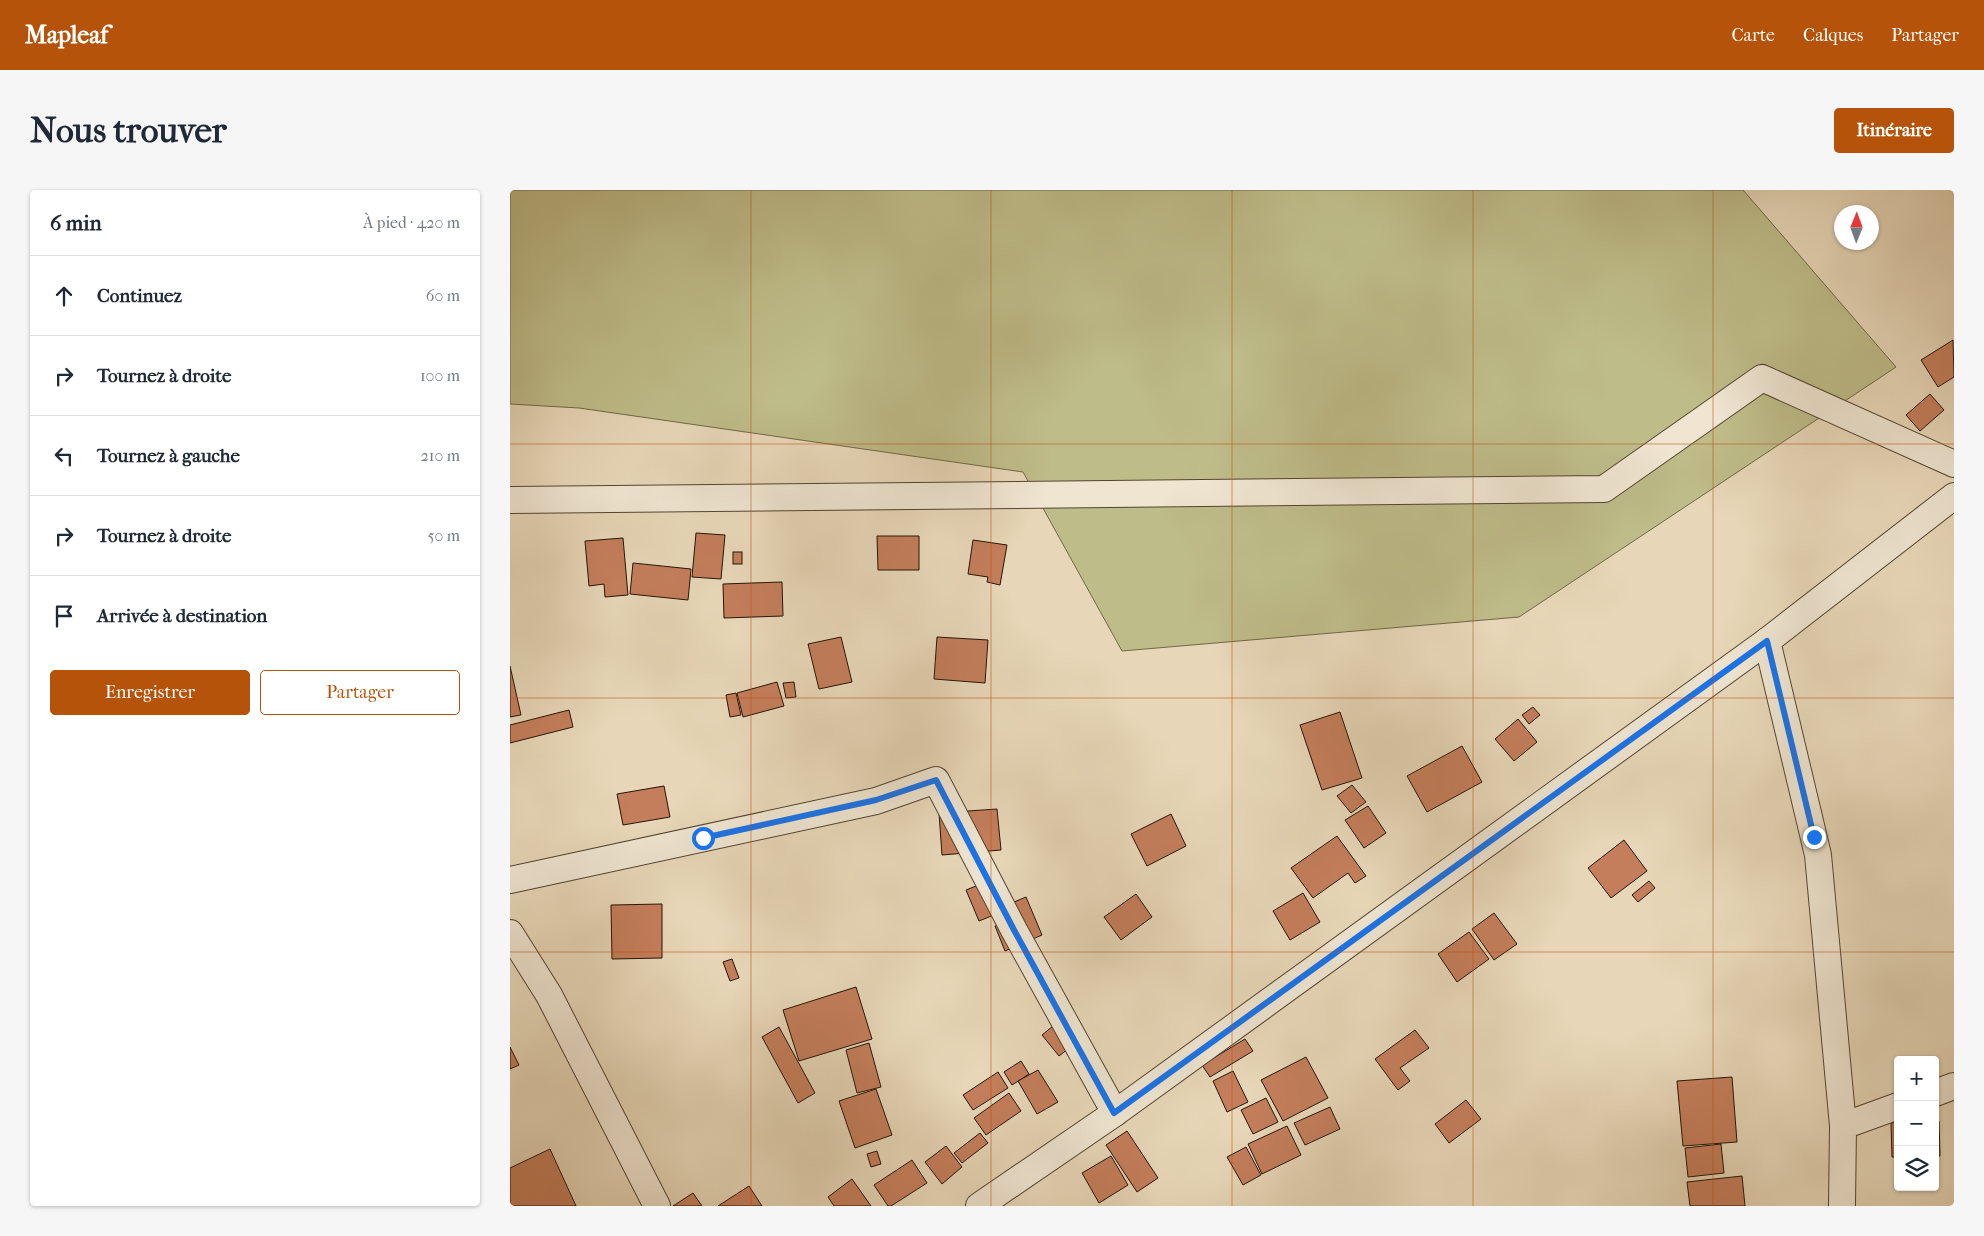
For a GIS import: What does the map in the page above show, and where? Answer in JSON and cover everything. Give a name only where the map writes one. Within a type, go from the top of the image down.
[{"type":"street","points":[[510,500],[1604,489],[1762,378],[1954,464]]},
{"type":"street","points":[[979,1206],[1114,1113],[1767,641],[1954,496]]},
{"type":"street","points":[[1767,641],[1818,855],[1843,1126],[1842,1206]]},
{"type":"street","points":[[510,880],[876,800],[936,780],[1014,930],[1114,1113]]},
{"type":"street","points":[[510,933],[549,995],[657,1206]]},
{"type":"street","points":[[1939,1092],[1954,1086]]},
{"type":"street","points":[[1843,1126],[1894,1107]]},
{"type":"shaded area","points":[[510,190],[1743,190],[1896,367],[1519,617],[1122,651],[1023,472],[579,408],[510,404]]},
{"type":"building","points":[[1953,340],[1954,377],[1938,387],[1921,360]]},
{"type":"building","points":[[1930,394],[1944,410],[1920,431],[1906,415]]},
{"type":"building","points":[[696,533],[725,535],[721,579],[692,577]]},
{"type":"building","points":[[877,536],[919,536],[919,570],[878,570]]},
{"type":"building","points":[[623,538],[628,595],[605,597],[604,584],[589,586],[585,541]]},
{"type":"building","points":[[973,540],[1007,545],[1000,585],[987,582],[988,577],[968,574]]},
{"type":"building","points":[[733,552],[742,552],[742,564],[733,564]]},
{"type":"building","points":[[633,563],[691,569],[688,600],[630,594]]},
{"type":"building","points":[[782,582],[783,616],[724,618],[723,584]]},
{"type":"building","points":[[841,637],[852,682],[819,689],[808,644]]},
{"type":"building","points":[[937,637],[988,640],[985,683],[934,679]]},
{"type":"building","points":[[510,666],[521,715],[510,717]]},
{"type":"building","points":[[777,682],[784,706],[743,717],[737,693]]},
{"type":"building","points":[[794,682],[796,697],[786,698],[783,683]]},
{"type":"building","points":[[736,693],[741,715],[730,717],[726,695]]},
{"type":"building","points":[[1533,707],[1540,715],[1529,724],[1522,715]]},
{"type":"building","points":[[569,710],[573,727],[510,743],[510,725]]},
{"type":"building","points":[[1340,712],[1362,778],[1322,790],[1300,725]]},
{"type":"building","points":[[1518,719],[1537,742],[1514,761],[1495,739]]},
{"type":"building","points":[[1462,746],[1482,782],[1427,812],[1407,776]]},
{"type":"building","points":[[1352,785],[1366,802],[1351,813],[1337,796]]},
{"type":"building","points":[[664,786],[670,817],[623,825],[617,794]]},
{"type":"building","points":[[1368,806],[1386,833],[1364,848],[1345,820]]},
{"type":"building","points":[[997,809],[1001,850],[942,855],[939,813]]},
{"type":"building","points":[[1171,814],[1186,846],[1147,866],[1131,834]]},
{"type":"building","points":[[1337,836],[1366,876],[1355,883],[1348,873],[1313,898],[1291,868]]},
{"type":"building","points":[[1624,840],[1647,871],[1611,898],[1588,868]]},
{"type":"building","points":[[1649,881],[1655,888],[1638,902],[1632,895]]},
{"type":"building","points":[[981,884],[994,915],[979,921],[966,890]]},
{"type":"building","points":[[1303,893],[1320,922],[1290,940],[1273,911]]},
{"type":"building","points":[[1136,894],[1152,917],[1121,940],[1104,917]]},
{"type":"building","points":[[1026,897],[1042,935],[1005,951],[995,926],[1001,924],[995,910]]},
{"type":"building","points":[[662,904],[662,958],[612,959],[611,905]]},
{"type":"building","points":[[1494,913],[1517,944],[1494,960],[1472,929]]},
{"type":"building","points":[[1469,932],[1489,959],[1457,982],[1438,954]]},
{"type":"building","points":[[732,959],[739,978],[730,981],[723,962]]},
{"type":"building","points":[[856,987],[872,1039],[799,1061],[783,1010]]},
{"type":"building","points":[[1064,1017],[1081,1039],[1059,1056],[1042,1035]]},
{"type":"building","points":[[779,1027],[815,1093],[798,1103],[762,1037]]},
{"type":"building","points":[[1415,1030],[1429,1048],[1400,1068],[1410,1081],[1398,1090],[1375,1059]]},
{"type":"building","points":[[1245,1039],[1253,1051],[1210,1077],[1202,1065]]},
{"type":"building","points":[[869,1043],[881,1087],[857,1093],[846,1050]]},
{"type":"building","points":[[510,1047],[519,1065],[510,1069]]},
{"type":"building","points":[[1306,1057],[1328,1098],[1283,1121],[1261,1080]]},
{"type":"building","points":[[1021,1061],[1029,1074],[1012,1085],[1004,1072]]},
{"type":"building","points":[[1038,1070],[1058,1102],[1037,1114],[1018,1081]]},
{"type":"building","points":[[1233,1071],[1248,1102],[1227,1112],[1213,1081]]},
{"type":"building","points":[[998,1072],[1008,1088],[973,1110],[963,1095]]},
{"type":"building","points":[[1732,1077],[1737,1142],[1683,1146],[1677,1081]]},
{"type":"building","points":[[876,1089],[892,1135],[855,1148],[839,1101]]},
{"type":"building","points":[[1009,1093],[1021,1111],[986,1135],[974,1118]]},
{"type":"building","points":[[1266,1098],[1278,1122],[1253,1134],[1241,1110]]},
{"type":"building","points":[[1466,1100],[1481,1119],[1449,1143],[1435,1124]]},
{"type":"building","points":[[1330,1107],[1340,1129],[1305,1145],[1294,1123]]},
{"type":"building","points":[[1939,1121],[1940,1156],[1939,1156]]},
{"type":"building","points":[[1891,1123],[1894,1123],[1894,1157],[1892,1157]]},
{"type":"building","points":[[1287,1126],[1301,1155],[1262,1174],[1248,1144]]},
{"type":"building","points":[[1127,1131],[1158,1178],[1137,1192],[1106,1145]]},
{"type":"building","points":[[980,1133],[988,1143],[962,1163],[954,1153]]},
{"type":"building","points":[[1721,1144],[1724,1173],[1688,1177],[1685,1148]]},
{"type":"building","points":[[946,1146],[962,1167],[942,1184],[925,1162]]},
{"type":"building","points":[[1246,1147],[1261,1175],[1243,1185],[1227,1157]]},
{"type":"building","points":[[550,1149],[576,1206],[510,1206],[510,1168]]},
{"type":"building","points":[[877,1151],[881,1164],[871,1167],[867,1154]]},
{"type":"building","points":[[1111,1156],[1128,1185],[1099,1203],[1082,1173]]},
{"type":"building","points":[[912,1160],[927,1183],[891,1206],[888,1206],[874,1185]]},
{"type":"building","points":[[1742,1176],[1745,1206],[1690,1206],[1687,1182]]},
{"type":"building","points":[[852,1179],[871,1206],[834,1206],[828,1197]]},
{"type":"building","points":[[749,1186],[762,1206],[718,1206]]},
{"type":"building","points":[[693,1193],[702,1206],[673,1206]]},
{"type":"route","points":[[703,838],[876,800],[936,780],[1014,930],[1114,1113],[1767,641],[1814,837]]}]
